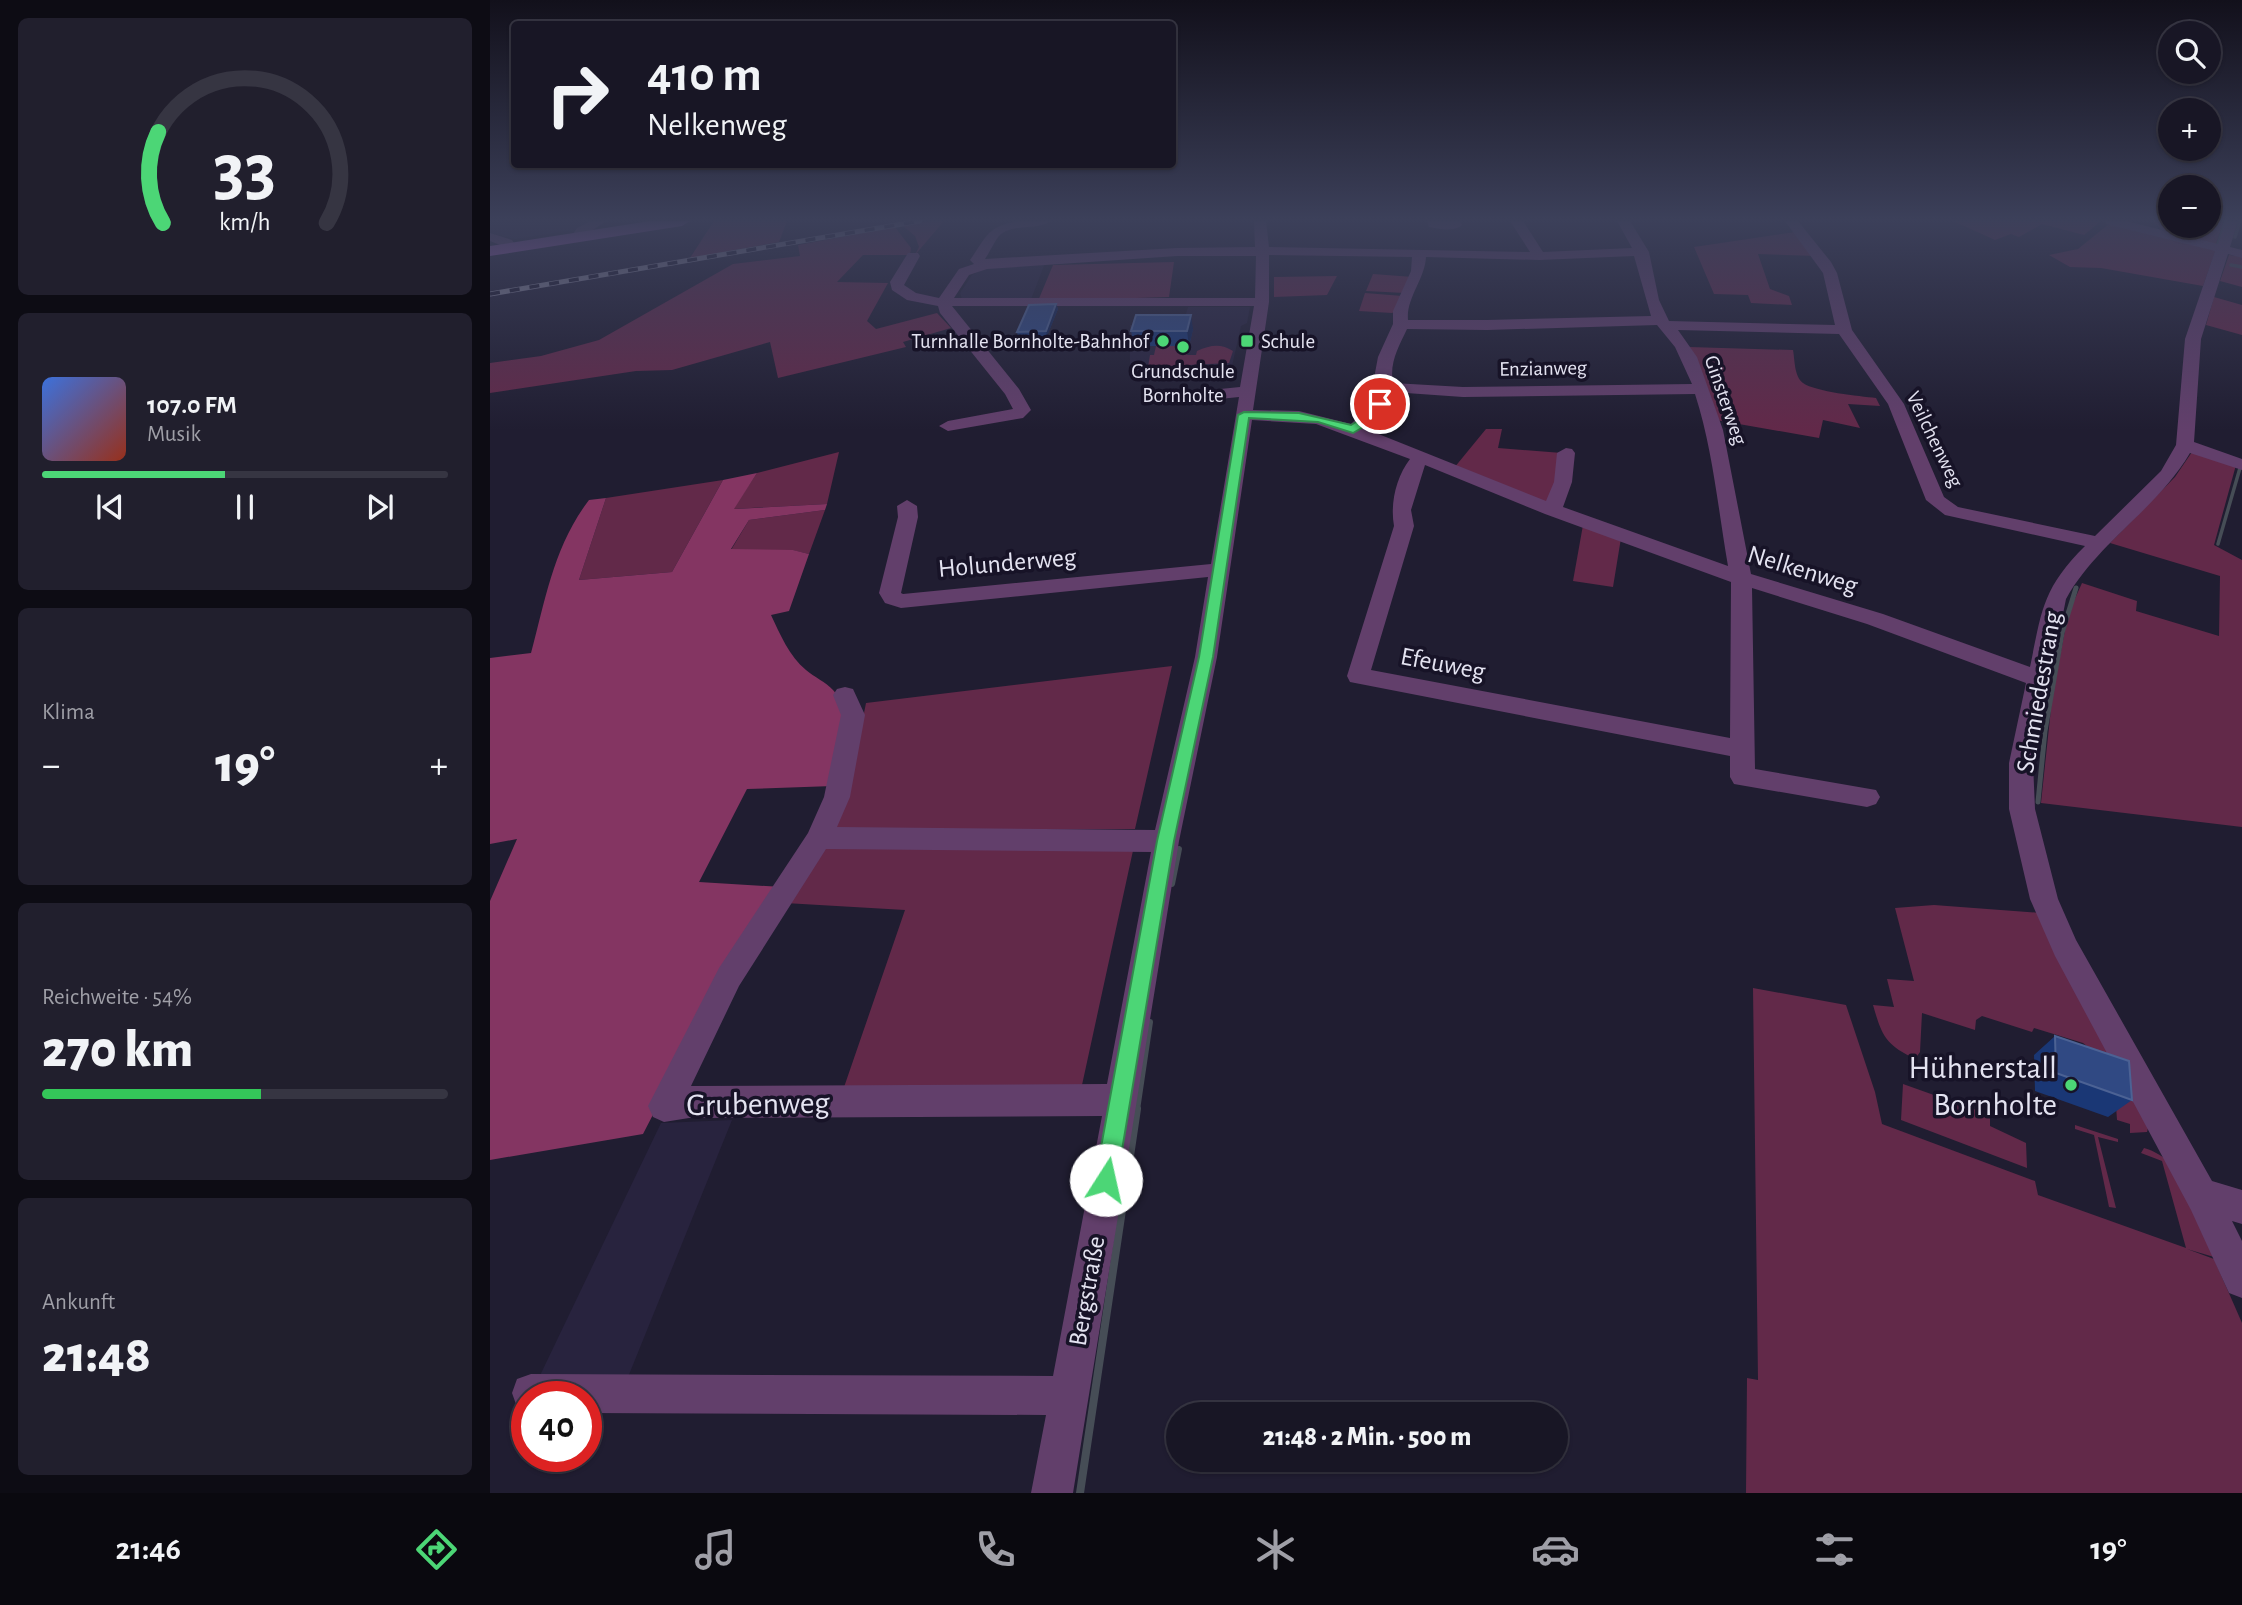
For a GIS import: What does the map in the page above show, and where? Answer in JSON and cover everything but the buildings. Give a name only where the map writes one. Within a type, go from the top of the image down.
[{"type":"street","points":[[903,291],[912,297],[945,301],[1262,302]]},
{"type":"street","points":[[948,426],[1022,413],[1013,393],[945,310],[945,301],[952,291]]},
{"type":"street","name":"Bergstraße","points":[[1052,1493],[1166,841],[1222,569],[1262,291]]},
{"type":"street","points":[[1353,430],[1368,419],[1380,404],[1386,387],[1383,373],[1386,357],[1401,324],[1400,311],[1409,291]]},
{"type":"street","name":"Ginsterweg","points":[[1651,291],[1656,311],[1685,350],[1701,389],[1723,462],[1721,475],[1741,578]]},
{"type":"street","name":"Veilchenweg","points":[[1834,291],[1844,330],[1896,404],[1936,500],[1952,511],[2098,543]]},
{"type":"street","name":"Schmiedestrang","points":[[2210,291],[2193,339],[2185,445],[2168,474],[2068,574],[2055,600],[2021,763],[2022,797],[2044,899],[2065,947],[2203,1198],[2242,1280]]},
{"type":"street","points":[[1401,324],[1487,326],[1663,323]]},
{"type":"street","name":"Ginsterweg","points":[[1663,323],[1844,330]]},
{"type":"street","name":"Enzianweg","points":[[1386,387],[1463,392],[1701,389]]},
{"type":"street","points":[[1161,400],[1248,391]]},
{"type":"street","name":"Nelkenweg","points":[[1244,415],[1320,419],[1552,510],[1741,578],[1875,620],[2037,678]]},
{"type":"street","points":[[2185,445],[2242,465]]},
{"type":"street","points":[[1552,510],[1563,482],[1566,453]]},
{"type":"street","name":"Efeuweg","points":[[1421,459],[1415,465],[1404,495],[1401,510],[1404,526],[1358,676],[1743,749]]},
{"type":"street","name":"Holunderweg","points":[[907,506],[908,517],[890,593],[893,598],[901,601],[1222,569]]},
{"type":"street","points":[[1741,578],[1743,777],[1867,797]]},
{"type":"street","name":"Grubenweg","points":[[845,695],[853,715],[837,797],[820,838],[729,977],[664,1106],[689,1102],[1120,1100]]},
{"type":"street","points":[[820,838],[1166,841]]},
{"type":"street","points":[[2203,1198],[2218,1198],[2242,1207]]},
{"type":"street","points":[[602,1393],[1068,1396]]},
{"type":"shaded area","points":[[498,291],[527,291],[490,297],[490,292]]},
{"type":"shaded area","points":[[686,291],[884,291],[867,321],[876,329],[937,313],[951,328],[903,342],[906,347],[778,378],[770,342],[672,370],[636,371],[490,393],[490,363],[541,356],[599,340]]},
{"type":"shaded area","points":[[962,291],[1034,291],[1030,302],[963,302]]},
{"type":"shaded area","points":[[1042,291],[1170,291],[1169,297],[1038,301]]},
{"type":"shaded area","points":[[1274,291],[1329,291],[1327,295],[1274,297]]},
{"type":"shaded area","points":[[1366,291],[1406,291],[1405,293]]},
{"type":"shaded area","points":[[1713,291],[1775,291],[1789,296],[1792,305],[1751,303],[1748,295],[1714,294]]},
{"type":"shaded area","points":[[1365,293],[1403,296],[1397,311],[1392,313],[1359,311]]},
{"type":"shaded area","points":[[2214,297],[2242,305],[2242,335],[2206,325]]},
{"type":"shaded area","name":"Grundschule Bornholte","points":[[1188,307],[1250,307],[1247,323],[1241,326],[1232,366],[1235,369],[1130,373],[1130,325],[1175,327],[1179,319],[1186,314]]},
{"type":"shaded area","points":[[1156,346],[1189,346],[1187,355],[1196,355],[1197,351],[1215,346],[1233,351],[1229,363],[1148,367],[1150,355],[1154,355]]},
{"type":"shaded area","points":[[1689,347],[1793,350],[1796,372],[1803,383],[1827,391],[1876,398],[1880,406],[1848,404],[1860,428],[1823,420],[1819,438],[1716,420]]},
{"type":"shaded area","points":[[1486,429],[1502,429],[1498,448],[1562,453],[1560,475],[1547,501],[1538,501],[1454,468]]},
{"type":"shaded area","points":[[839,452],[827,504],[733,509],[757,473]]},
{"type":"shaded area","points":[[2192,452],[2236,465],[2214,545],[2242,560],[2242,827],[2041,803],[2052,699],[2068,614],[2082,583],[2137,601],[2136,611],[2219,636],[2220,576],[2110,543],[2175,477]]},
{"type":"shaded area","points":[[757,473],[734,509],[827,504],[825,510],[749,520],[731,549],[793,550],[809,554],[789,611],[771,615],[795,658],[806,670],[830,687],[839,699],[843,723],[833,786],[747,789],[699,882],[782,887],[724,977],[643,1134],[490,1160],[490,901],[517,839],[490,844],[490,658],[531,653],[559,554],[577,517],[589,500],[606,498],[579,580],[672,572],[723,480]]},
{"type":"shaded area","points":[[723,480],[672,572],[579,580],[606,498]]},
{"type":"shaded area","points":[[825,510],[809,554],[792,550],[731,550],[749,520]]},
{"type":"shaded area","points":[[1583,525],[1621,538],[1613,587],[1573,581]]},
{"type":"shaded area","points":[[1172,666],[1135,829],[832,830],[848,794],[866,703]]},
{"type":"shaded area","points":[[1134,846],[1082,1085],[842,1093],[905,910],[785,903],[820,848]]},
{"type":"shaded area","points":[[1934,905],[2042,913],[2116,1060],[2103,1059],[2083,1043],[2034,1028],[2032,1032],[1982,1016],[1976,1020],[1975,1030],[1922,1013],[1920,1052],[1915,1059],[1897,1049],[1882,1032],[1873,1005],[1894,1007],[1887,979],[1914,981],[1895,908]]},
{"type":"shaded area","points":[[1753,988],[1846,1005],[1875,1092],[1882,1124],[2035,1181],[2038,1195],[2186,1248],[2162,1161],[2141,1153],[2144,1148],[2172,1165],[2193,1194],[2224,1260],[2187,1249],[2214,1259],[2242,1323],[2242,1493],[1746,1493],[1747,1378],[1758,1380]]},
{"type":"shaded area","points":[[2126,1075],[2149,1124],[2147,1132],[2130,1133],[2130,1124],[2117,1120],[2114,1078]]},
{"type":"shaded area","points":[[1903,1084],[1990,1115],[1990,1126],[2026,1143],[2027,1168],[1901,1120]]},
{"type":"shaded area","points":[[732,1120],[624,1387],[602,1387],[602,1381],[537,1381],[661,1123]]},
{"type":"shaded area","points":[[2075,1125],[2118,1139],[2118,1142],[2098,1137],[2116,1208],[2109,1207],[2094,1135],[2075,1129]]},
{"type":"waterway","points":[[2218,544],[2240,468]]},
{"type":"waterway","points":[[2038,802],[2045,731],[2062,633],[2076,588]]},
{"type":"waterway","points":[[1172,884],[1179,849]]},
{"type":"waterway","points":[[1137,1110],[1150,1022]]},
{"type":"waterway","points":[[1080,1493],[1137,1109]]},
{"type":"railway","points":[[490,294],[510,291]]},
{"type":"place","name":"Turnhalle Bornholte-Bahnhof","points":[[1163,341]]},
{"type":"place","name":"Schule","points":[[1247,341]]},
{"type":"place","name":"Grundschule Bornholte","points":[[1183,347]]},
{"type":"place","name":"Hühnerstall Bornholte","points":[[2071,1085]]},
{"type":"route","points":[[1106,1180],[1166,841],[1222,569],[1244,415],[1299,416],[1320,419],[1353,430],[1368,419],[1380,404]]}]
